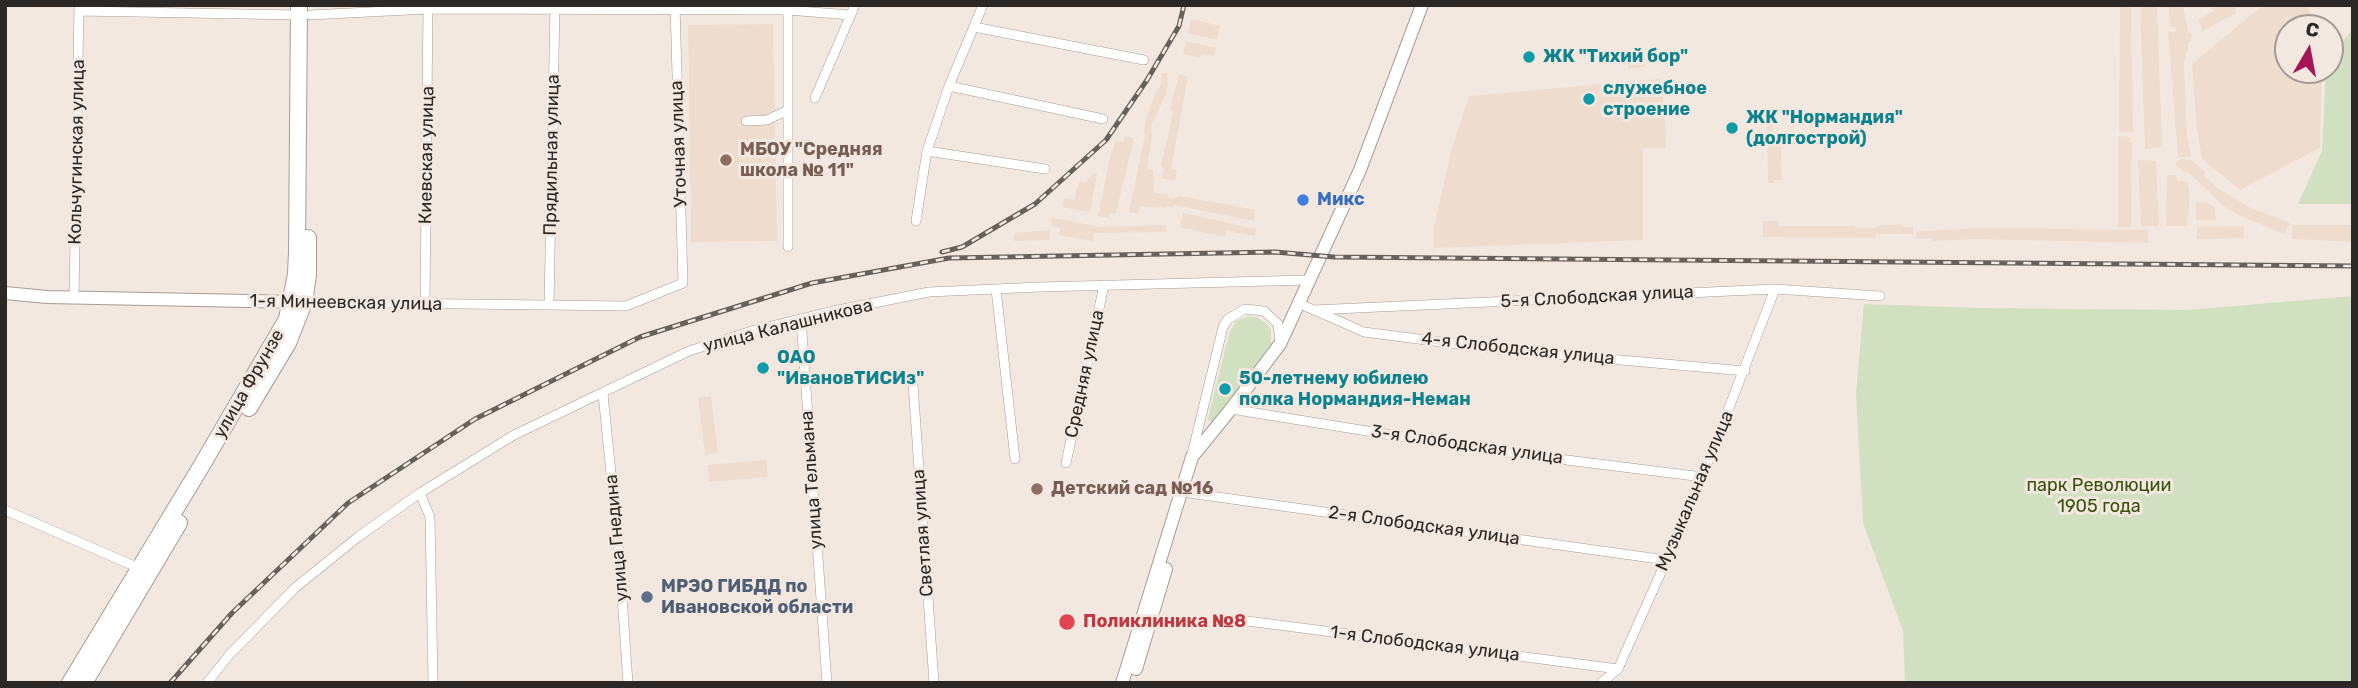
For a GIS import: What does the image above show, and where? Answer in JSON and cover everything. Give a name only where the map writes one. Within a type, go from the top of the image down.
[{"type":"highway","name":"улица Фрунзе","points":[[70,683],[288,343],[308,275],[305,10]]},
{"type":"highway","name":"улица Фрунзе","points":[[83,683],[144,571]]},
{"type":"street","points":[[815,99],[855,5]]},
{"type":"street","points":[[916,221],[926,151],[948,86],[983,5]]},
{"type":"street","points":[[1192,457],[1280,344],[1360,170],[1422,5]]},
{"type":"street","name":"Киевская улица","points":[[425,304],[428,7]]},
{"type":"street","points":[[79,8],[788,8],[850,15]]},
{"type":"street","name":"Кольчугинская улица","points":[[74,298],[79,8]]},
{"type":"street","name":"Прядильная улица","points":[[549,305],[555,8]]},
{"type":"street","name":"Уточная улица","points":[[676,8],[683,283]]},
{"type":"street","points":[[788,8],[788,247]]},
{"type":"street","points":[[974,27],[1144,60]]},
{"type":"street","points":[[948,86],[1103,119]]},
{"type":"street","points":[[746,121],[767,120],[788,110]]},
{"type":"street","points":[[926,151],[1045,169]]},
{"type":"street","name":"улица Калашникова","points":[[207,683],[230,654],[296,587],[358,537],[420,493],[514,435],[689,351],[801,319],[929,292],[1308,280]]},
{"type":"street","name":"1-я Минеевская улица","points":[[5,293],[74,298],[626,306],[683,283]]},
{"type":"street","name":"Средняя улица","points":[[1066,463],[1104,285]]},
{"type":"street","points":[[996,289],[1015,460]]},
{"type":"street","name":"5-я Слободская улица","points":[[1313,310],[1775,289],[1880,296]]},
{"type":"street","name":"Музыкальная улица","points":[[1601,683],[1618,669],[1703,477],[1775,289]]},
{"type":"street","name":"4-я Слободская улица","points":[[1298,303],[1364,332],[1496,349],[1745,371]]},
{"type":"street","points":[[1131,683],[1185,493],[1223,327],[1236,312],[1254,308],[1264,311],[1278,324],[1280,344]]},
{"type":"street","name":"улица Тельмана","points":[[801,319],[827,683]]},
{"type":"street","name":"Светлая улица","points":[[913,384],[934,683]]},
{"type":"street","name":"улица Гнедина","points":[[603,394],[619,553],[628,683]]},
{"type":"street","name":"3-я Слободская улица","points":[[1231,409],[1478,449],[1703,477]]},
{"type":"street","points":[[1122,683],[1185,493],[1202,448],[1211,433]]},
{"type":"street","points":[[420,493],[430,517],[433,683]]},
{"type":"street","name":"2-я Слободская улица","points":[[1185,493],[1666,560]]},
{"type":"street","points":[[5,510],[144,571]]},
{"type":"street","name":"1-я Слободская улица","points":[[1232,619],[1618,669]]},
{"type":"shaded area","points":[[2120,5],[2131,5],[2133,132],[2119,131]]},
{"type":"shaded area","points":[[2140,5],[2157,5],[2162,147],[2145,149]]},
{"type":"shaded area","points":[[2168,5],[2183,5],[2188,33],[2191,33],[2192,41],[2189,42],[2184,65],[2187,134],[2191,157],[2178,157],[2168,32],[2176,31],[2176,27],[2170,27]]},
{"type":"shaded area","points":[[2211,5],[2239,5],[2235,9],[2236,13],[2203,31],[2198,20],[2214,11]]},
{"type":"shaded area","points":[[2263,5],[2308,5],[2310,14],[2274,14],[2274,84],[2322,84],[2320,148],[2240,190],[2202,159],[2192,64]]},
{"type":"shaded area","points":[[1191,19],[1220,26],[1217,40],[1188,33]]},
{"type":"shaded area","points":[[773,24],[777,241],[691,242],[688,25]]},
{"type":"shaded area","points":[[1186,41],[1216,48],[1214,56],[1202,54],[1200,58],[1183,54]]},
{"type":"shaded area","points":[[1654,54],[1655,62],[1645,62],[1645,67],[1628,69],[1628,55]]},
{"type":"shaded area","points":[[1162,73],[1167,73],[1168,84],[1151,126],[1147,168],[1153,170],[1154,192],[1174,199],[1180,196],[1255,210],[1254,221],[1174,205],[1165,208],[1140,206],[1138,214],[1129,212],[1146,118],[1161,84]]},
{"type":"shaded area","points":[[1179,74],[1188,77],[1171,168],[1177,170],[1175,181],[1161,178],[1164,168],[1161,166]]},
{"type":"shaded area","points":[[1660,79],[1666,148],[1643,148],[1643,240],[1434,248],[1434,227],[1452,148],[1469,96]]},
{"type":"shaded area","points":[[1767,119],[1773,119],[1773,146],[1781,146],[1782,180],[1774,180],[1774,183],[1768,183]]},
{"type":"shaded area","points":[[1125,136],[1134,138],[1116,213],[1110,213],[1109,218],[1098,216],[1110,157],[1116,141],[1123,142]]},
{"type":"shaded area","points":[[2118,136],[2130,137],[2132,143],[2131,227],[2118,227]]},
{"type":"shaded area","points":[[2180,159],[2191,160],[2205,172],[2204,175],[2216,187],[2249,207],[2290,223],[2284,234],[2224,206],[2188,172],[2175,164]]},
{"type":"shaded area","points":[[2138,160],[2156,161],[2159,226],[2141,226]]},
{"type":"shaded area","points":[[1093,173],[1097,174],[1090,212],[1062,207],[1064,198],[1074,200],[1079,182],[1086,182]]},
{"type":"shaded area","points":[[2167,175],[2176,175],[2177,181],[2188,182],[2190,196],[2187,226],[2166,226]]},
{"type":"shaded area","points":[[2196,202],[2215,207],[2216,220],[2196,220]]},
{"type":"shaded area","points":[[1183,213],[1256,229],[1255,236],[1227,231],[1225,237],[1180,227]]},
{"type":"shaded area","points":[[1052,218],[1101,227],[1166,225],[1166,232],[1094,233],[1093,241],[1059,235],[1060,228],[1051,226]]},
{"type":"shaded area","points":[[1763,221],[1779,221],[1779,226],[1855,228],[1902,224],[1903,227],[1913,227],[1913,234],[1876,234],[1875,238],[1763,237]]},
{"type":"shaded area","points":[[2293,225],[2353,225],[2353,242],[2292,239]]},
{"type":"shaded area","points":[[2243,226],[2244,238],[2197,239],[2197,227]]},
{"type":"shaded area","points":[[1986,228],[2148,230],[2148,243],[1976,239],[1932,241],[1932,238],[1917,239],[1916,233]]},
{"type":"shaded area","points":[[1050,230],[1050,240],[1014,241],[1014,233]]},
{"type":"shaded area","points":[[711,396],[718,453],[705,455],[698,398]]},
{"type":"shaded area","points":[[766,460],[768,477],[709,482],[707,465]]},
{"type":"green space","points":[[2353,29],[2353,204],[2298,204],[2322,151],[2325,84],[2344,84],[2344,40]]},
{"type":"green space","name":"парк Революции 1905 года","points":[[2353,296],[2353,683],[1905,683],[1903,631],[1863,523],[1856,393],[1864,304],[2187,310]]},
{"type":"green space","points":[[1249,316],[1267,324],[1271,330],[1271,344],[1214,421],[1210,422],[1208,419],[1229,334],[1236,321]]},
{"type":"railway","points":[[942,252],[962,247],[1035,204],[1106,140],[1147,80],[1179,26],[1184,5]]},
{"type":"railway","points":[[170,683],[232,613],[348,503],[475,419],[640,337],[812,283],[949,258],[1275,252],[1334,257],[2353,266]]},
{"type":"place","name":"ЖК \"Тихий бор\"","points":[[1529,57]]},
{"type":"place","name":"служебное строение","points":[[1589,99]]},
{"type":"place","name":"ЖК \"Нормандия\" (долгострой)","points":[[1732,128]]},
{"type":"place","name":"МБОУ \"Средняя школа № 11\"","points":[[726,160]]},
{"type":"place","name":"Микс","points":[[1303,200]]},
{"type":"place","name":"ОАО \"ИвановТИСИз\"","points":[[763,368]]},
{"type":"place","name":"50-летнему юбилею полка Нормандия-Неман","points":[[1225,389]]},
{"type":"place","name":"Детский сад №16","points":[[1037,489]]},
{"type":"place","name":"МРЭО ГИБДД по Ивановской области","points":[[647,597]]},
{"type":"place","name":"Поликлиника №8","points":[[1067,622]]}]
